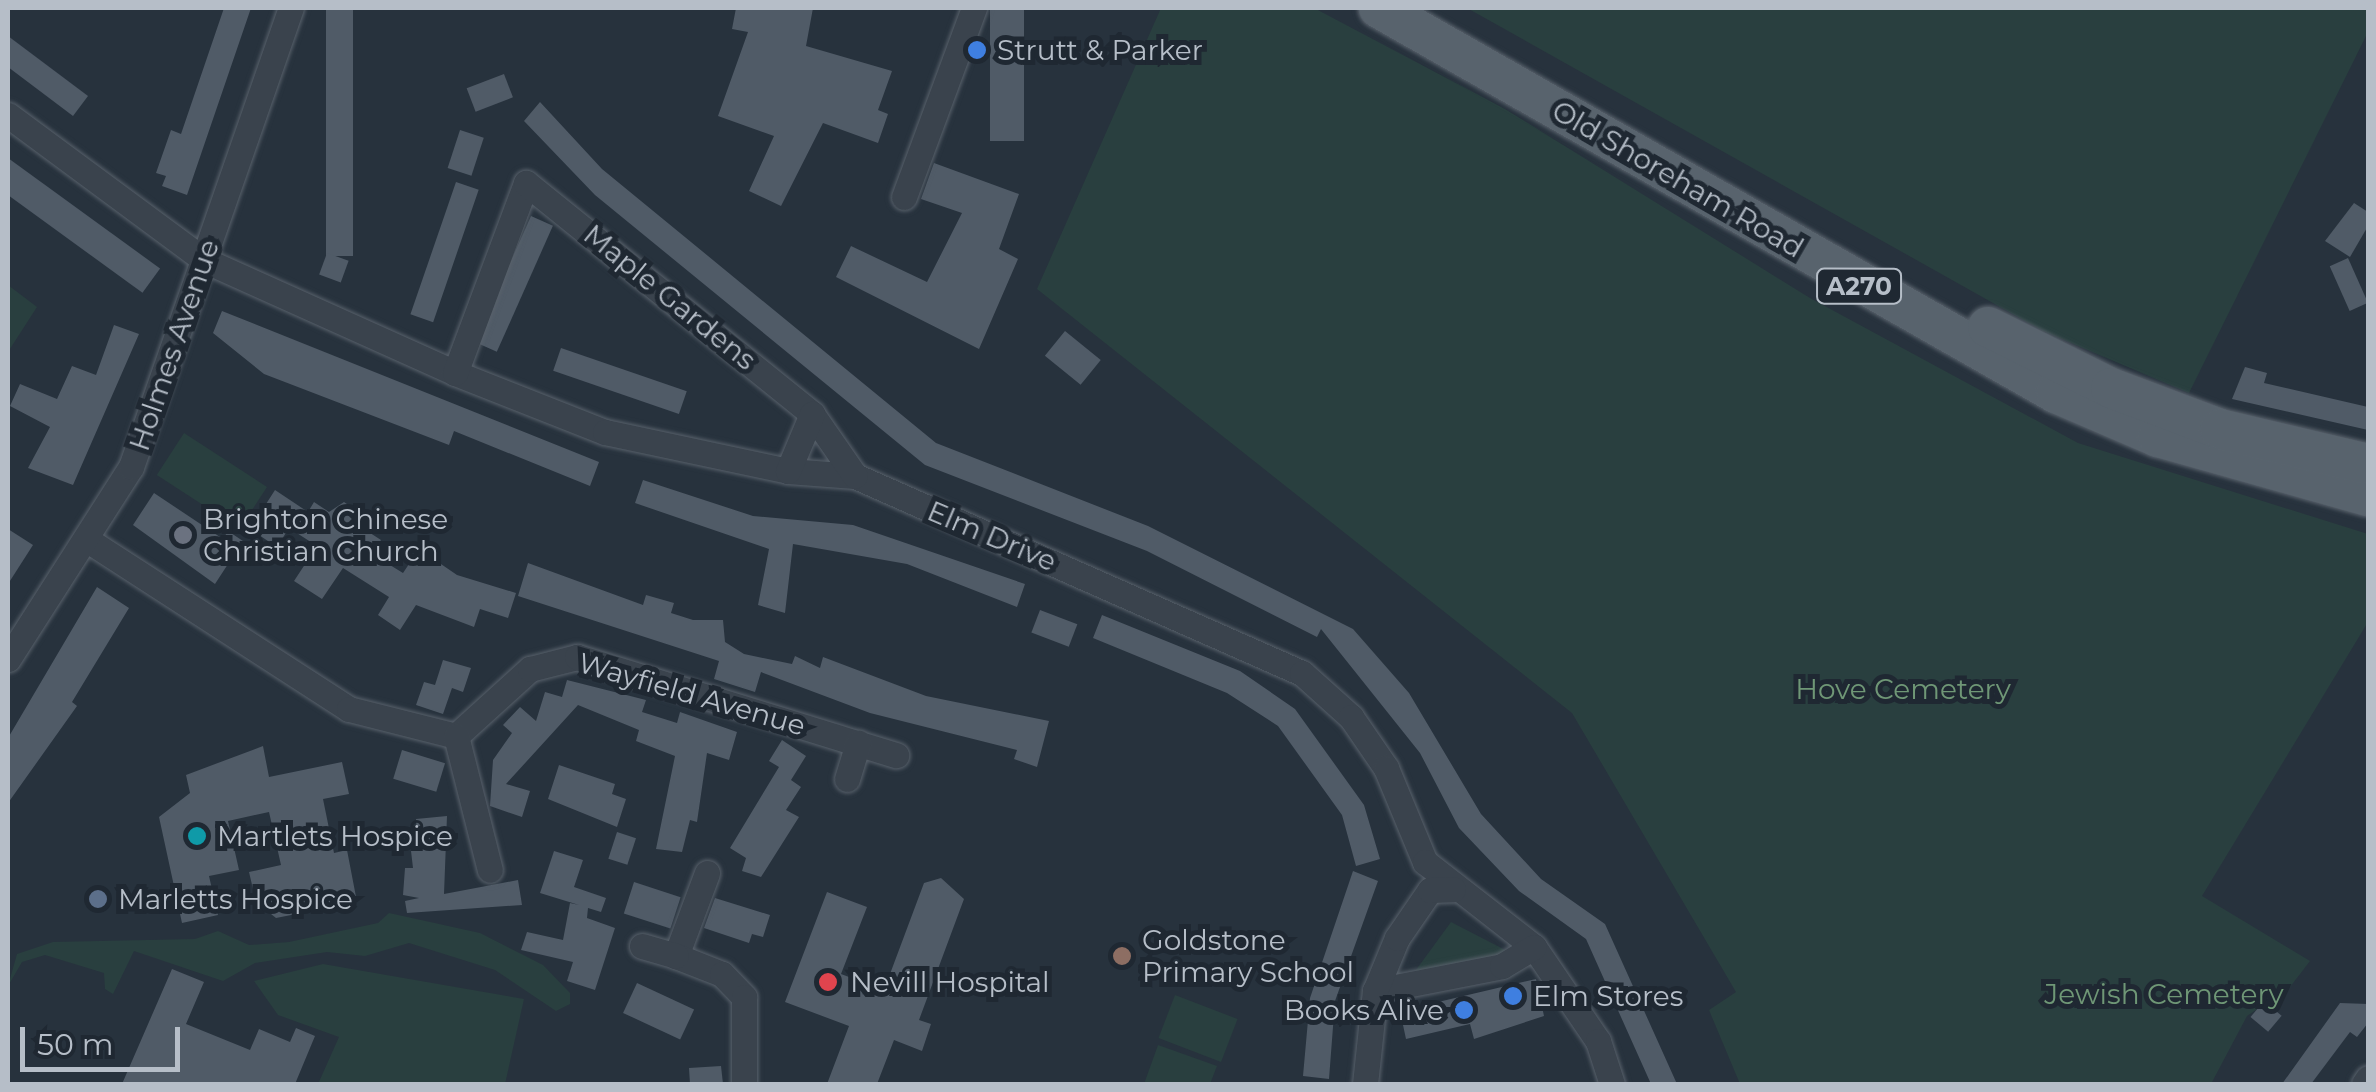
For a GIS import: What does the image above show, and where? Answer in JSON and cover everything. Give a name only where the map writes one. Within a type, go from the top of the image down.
[{"type":"main road","name":"Old Shoreham Road","points":[[1379,8],[2056,393],[2158,437],[2368,496]]},
{"type":"main road","name":"Old Shoreham Road","points":[[1429,8],[1946,306],[2110,388],[2220,429],[2368,464]]},
{"type":"street","name":"Holmes Avenue","points":[[8,659],[130,467],[290,8]]},
{"type":"street","points":[[904,197],[974,8]]},
{"type":"street","name":"Elm Drive","points":[[8,115],[204,260],[455,374],[604,432],[788,470],[854,476],[1302,673],[1351,716],[1386,768],[1426,862],[1453,889],[1534,947]]},
{"type":"street","name":"Maple Gardens","points":[[455,374],[526,183],[812,414],[854,476]]},
{"type":"street","points":[[788,470],[812,414]]},
{"type":"street","points":[[86,539],[349,709],[456,736],[490,870]]},
{"type":"street","name":"Wayfield Avenue","points":[[456,736],[530,669],[577,658],[896,756]]},
{"type":"street","points":[[847,779],[858,744]]},
{"type":"street","points":[[676,956],[707,873]]},
{"type":"street","points":[[1365,1084],[1375,991],[1430,890],[1453,889]]},
{"type":"street","points":[[642,946],[722,974],[744,997],[744,1084]]},
{"type":"street","points":[[1375,991],[1502,966],[1534,947],[1598,1041],[1612,1084]]},
{"type":"street","points":[[2364,1084],[2368,1078]]},
{"type":"green space","name":"Hove Cemetery","points":[[1161,8],[1314,8],[1505,109],[1810,298],[2078,443],[2368,534],[2368,622],[2202,896],[2310,961],[2290,987],[2247,1016],[2211,1084],[1740,1084],[1709,1010],[1736,992],[1572,713],[1037,289]]},
{"type":"green space","points":[[1467,8],[2368,8],[2368,32],[2189,393],[2043,331]]},
{"type":"green space","points":[[8,285],[37,307],[8,352]]},
{"type":"green space","points":[[184,433],[267,487],[240,529],[157,475]]},
{"type":"green space","points":[[389,913],[480,933],[543,965],[570,993],[570,1004],[556,1011],[495,970],[409,943],[365,956],[327,952],[255,963],[223,981],[134,951],[113,994],[105,989],[104,973],[45,955],[22,962],[8,986],[17,954],[53,942],[195,939],[218,931],[249,945],[289,942],[378,923]]},
{"type":"green space","points":[[1451,922],[1515,955],[1405,985]]},
{"type":"green space","points":[[323,964],[524,999],[505,1084],[318,1084],[339,1037],[278,1015],[254,981]]},
{"type":"green space","points":[[1175,995],[1238,1019],[1221,1062],[1159,1038]]},
{"type":"green space","points":[[1158,1045],[1217,1066],[1210,1084],[1144,1084]]},
{"type":"building","points":[[224,8],[251,8],[187,195],[162,186],[166,176],[156,173],[171,130],[181,134]]},
{"type":"building","points":[[326,8],[353,8],[353,256],[326,256]]},
{"type":"building","points":[[736,8],[813,8],[806,46],[892,71],[878,110],[888,114],[878,143],[823,123],[781,206],[749,191],[774,136],[718,116],[748,32],[732,29]]},
{"type":"building","points":[[990,8],[1024,8],[1024,141],[990,141]]},
{"type":"building","points":[[8,36],[88,96],[73,116],[8,67]]},
{"type":"building","points":[[504,74],[513,97],[476,112],[467,88]]},
{"type":"building","points":[[540,102],[602,169],[936,443],[1148,526],[1353,629],[1409,693],[1481,814],[1541,879],[1605,924],[1677,1084],[1651,1084],[1586,939],[1519,891],[1459,828],[1420,753],[1321,629],[1317,637],[1147,551],[925,465],[595,195],[524,121]]},
{"type":"building","points":[[460,130],[484,138],[471,176],[448,168]]},
{"type":"building","points":[[8,158],[160,269],[142,293],[8,195]]},
{"type":"building","points":[[934,163],[1019,194],[999,249],[1018,259],[979,349],[836,277],[851,246],[927,282],[962,213],[921,199]]},
{"type":"building","points":[[456,182],[479,190],[433,322],[410,314]]},
{"type":"building","points":[[2354,203],[2368,212],[2368,226],[2350,257],[2325,241]]},
{"type":"building","points":[[531,216],[553,226],[497,352],[475,342]]},
{"type":"building","points":[[327,253],[349,261],[341,282],[319,275]]},
{"type":"building","points":[[2348,258],[2368,303],[2350,311],[2330,266]]},
{"type":"building","points":[[222,311],[599,462],[590,486],[454,431],[449,445],[264,374],[213,333]]},
{"type":"building","points":[[114,325],[139,334],[73,485],[28,468],[50,427],[10,406],[20,384],[57,399],[72,366],[96,375]]},
{"type":"building","points":[[1065,331],[1101,360],[1081,385],[1045,356]]},
{"type":"building","points":[[561,348],[687,391],[679,414],[553,371]]},
{"type":"building","points":[[2245,367],[2267,373],[2264,383],[2368,407],[2368,430],[2232,399]]},
{"type":"building","points":[[643,480],[753,516],[853,525],[1025,584],[1017,607],[907,564],[793,544],[785,613],[758,605],[769,549],[635,503]]},
{"type":"building","points":[[275,490],[308,512],[314,502],[329,512],[344,502],[370,520],[364,529],[381,540],[372,554],[403,573],[419,549],[457,575],[516,593],[508,618],[480,609],[474,627],[416,605],[400,630],[378,615],[389,597],[343,568],[322,599],[294,581],[317,546],[289,528],[277,547],[250,529]]},
{"type":"building","name":"Brighton Chinese Christian Church","points":[[154,493],[223,539],[228,531],[243,541],[215,584],[133,525]]},
{"type":"building","points":[[8,529],[33,545],[8,584]]},
{"type":"building","points":[[528,563],[643,605],[646,595],[674,603],[671,613],[693,620],[723,620],[725,642],[744,654],[792,664],[795,656],[820,668],[823,657],[926,696],[1049,721],[1037,767],[1014,759],[1017,750],[870,713],[761,672],[755,692],[714,679],[719,661],[518,596]]},
{"type":"building","points":[[97,587],[129,608],[72,702],[77,706],[8,803],[8,738]]},
{"type":"building","points":[[1040,610],[1077,624],[1069,647],[1031,632]]},
{"type":"building","points":[[1102,615],[1240,671],[1295,709],[1364,805],[1380,859],[1356,866],[1342,815],[1278,726],[1227,693],[1093,638]]},
{"type":"building","points":[[443,660],[471,668],[463,692],[452,688],[443,714],[416,705],[424,682],[435,685]]},
{"type":"building","points":[[567,680],[646,700],[642,712],[677,723],[680,712],[737,732],[729,760],[707,753],[697,822],[690,820],[682,852],[656,849],[675,756],[636,741],[639,730],[578,705],[506,784],[530,791],[522,817],[490,806],[493,760],[512,733],[503,725],[520,707],[536,721],[545,692],[562,697]]},
{"type":"building","points":[[782,740],[806,756],[791,780],[801,787],[786,810],[799,817],[761,877],[742,871],[746,858],[730,848],[779,767],[769,761]]},
{"type":"building","name":"Martlets Hospice","points":[[263,746],[269,777],[342,762],[349,794],[323,799],[334,853],[347,850],[357,902],[276,918],[256,902],[249,872],[281,865],[269,812],[228,821],[239,870],[209,876],[218,915],[182,923],[159,817],[190,793],[186,775]]},
{"type":"building","points":[[402,750],[445,763],[436,792],[393,779]]},
{"type":"building","points":[[559,765],[615,784],[612,794],[626,799],[617,827],[548,799]]},
{"type":"building","points":[[447,816],[444,894],[518,880],[522,905],[407,913],[405,901],[419,898],[403,895],[405,868],[413,868],[409,834],[417,834],[416,819]]},
{"type":"building","points":[[617,832],[636,838],[627,865],[608,859]]},
{"type":"building","points":[[554,851],[583,860],[574,887],[606,898],[601,912],[588,908],[587,918],[615,928],[595,990],[567,981],[573,962],[521,950],[527,932],[563,940],[570,903],[579,905],[540,893]]},
{"type":"building","points":[[1353,871],[1378,881],[1335,1001],[1329,1079],[1303,1076],[1310,998]]},
{"type":"building","name":"Nevill Hospital","points":[[941,878],[964,899],[919,1020],[931,1024],[922,1051],[894,1040],[877,1084],[827,1084],[849,1026],[785,1002],[827,892],[867,907],[841,974],[884,990],[924,883]]},
{"type":"building","points":[[634,882],[681,897],[670,929],[624,913]]},
{"type":"building","points":[[715,898],[770,915],[763,937],[752,934],[749,943],[704,928]]},
{"type":"building","points":[[172,969],[204,982],[186,1024],[250,1050],[259,1029],[290,1042],[296,1028],[315,1036],[295,1084],[122,1084]]},
{"type":"building","points":[[1536,979],[1544,1016],[1474,1039],[1470,1024],[1406,1039],[1400,1011]]},
{"type":"building","points":[[637,983],[694,1010],[680,1040],[623,1013]]},
{"type":"building","points":[[2264,1001],[2282,1016],[2268,1032],[2251,1017]]},
{"type":"building","points":[[2340,1003],[2368,1004],[2368,1023],[2357,1037],[2350,1032],[2311,1084],[2282,1084]]},
{"type":"building","points":[[721,1066],[723,1084],[690,1084],[689,1068]]},
{"type":"place","name":"Strutt & Parker","points":[[977,50]]},
{"type":"place","name":"Brighton Chinese Christian Church","points":[[183,535]]},
{"type":"place","name":"Martlets Hospice","points":[[197,836]]},
{"type":"place","name":"Marletts Hospice","points":[[98,899]]},
{"type":"place","name":"Goldstone Primary School","points":[[1122,956]]},
{"type":"place","name":"Nevill Hospital","points":[[828,982]]},
{"type":"place","name":"Elm Stores","points":[[1513,996]]},
{"type":"place","name":"Books Alive","points":[[1464,1010]]},
{"type":"park label","name":"Jewish Cemetery","points":[[2164,994]]}]
